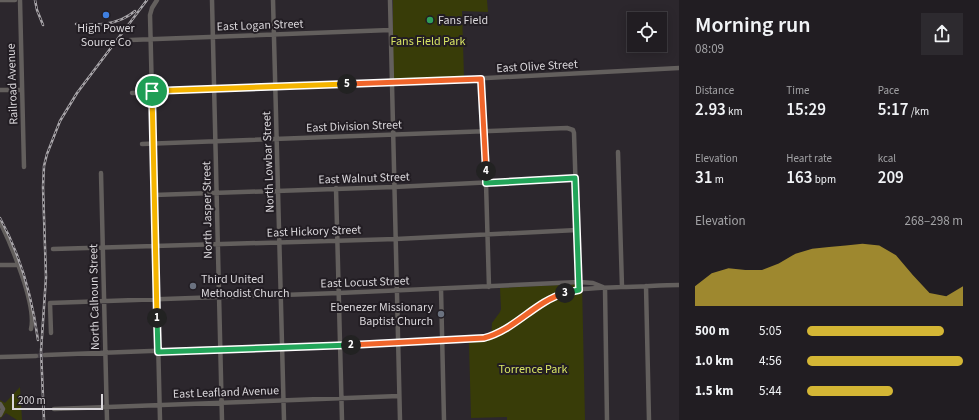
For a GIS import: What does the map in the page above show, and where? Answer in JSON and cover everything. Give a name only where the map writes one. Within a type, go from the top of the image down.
[{"type":"street","points":[[0,0],[15,0]]},
{"type":"street","name":"Railroad Avenue","points":[[20,0],[24,168]]},
{"type":"street","points":[[157,0],[150,15],[150,39],[160,420]]},
{"type":"street","name":"North Jasper Street","points":[[212,0],[222,420]]},
{"type":"street","name":"North Lowbar Street","points":[[273,0],[284,420]]},
{"type":"street","points":[[390,0],[400,420]]},
{"type":"street","name":"East Logan Street","points":[[130,40],[390,30]]},
{"type":"street","name":"East Olive Street","points":[[132,92],[392,83],[679,68]]},
{"type":"street","points":[[481,79],[489,287]]},
{"type":"street","points":[[0,90],[22,90]]},
{"type":"street","name":"East Division Street","points":[[142,144],[567,128],[573,130],[574,133],[575,178]]},
{"type":"street","points":[[618,152],[622,287]]},
{"type":"street","name":"North Calhoun Street","points":[[101,174],[107,420]]},
{"type":"street","points":[[575,178],[579,290]]},
{"type":"street","name":"East Walnut Street","points":[[154,195],[394,187],[575,178]]},
{"type":"street","points":[[336,188],[342,420]]},
{"type":"street","points":[[0,222],[24,283],[30,306],[31,329]]},
{"type":"street","name":"East Hickory Street","points":[[53,249],[396,239],[577,230]]},
{"type":"street","points":[[0,266],[18,265]]},
{"type":"street","name":"East Locust Street","points":[[51,333],[50,303],[441,289],[579,282],[593,283],[605,288],[679,284]]},
{"type":"street","points":[[646,286],[649,420]]},
{"type":"street","points":[[45,356],[474,339],[490,336],[512,326],[545,301],[558,295],[579,290],[605,288],[607,420]]},
{"type":"street","points":[[441,289],[444,420]]},
{"type":"street","points":[[0,357],[36,356]]},
{"type":"street","name":"East Leafland Avenue","points":[[54,409],[399,396]]},
{"type":"street","points":[[0,404],[3,409],[0,415]]},
{"type":"green space","name":"Fans Field Park","points":[[393,0],[487,0],[488,12],[462,11],[464,77],[393,81]]},
{"type":"green space","name":"Torrence Park","points":[[582,284],[585,420],[507,420],[507,417],[471,418],[469,343],[491,339],[492,323],[501,309],[500,288]]},
{"type":"green space","points":[[20,387],[22,420],[17,420],[6,413],[0,419],[0,400],[5,403]]},
{"type":"tunnel","points":[[36,356],[45,355]]},
{"type":"railway","points":[[35,0],[43,25]]},
{"type":"railway","points":[[44,420],[41,351],[46,277],[43,187],[44,166],[60,121],[77,93],[147,0]]},
{"type":"railway","points":[[76,24],[107,24],[121,20],[135,11]]},
{"type":"railway","points":[[0,218],[14,247],[25,277],[38,340]]},
{"type":"place","name":"High Power Source Co","points":[[106,15]]},
{"type":"place","name":"Fans Field","points":[[430,20]]},
{"type":"place","name":"Third United Methodist Church","points":[[193,286]]},
{"type":"place","name":"Ebenezer Missionary Baptist Church","points":[[441,314]]},
{"type":"route","points":[[481,79],[486,183],[575,178],[579,290],[570,291],[545,301],[512,326],[484,338],[398,343],[158,352],[152,91],[481,79]]}]
